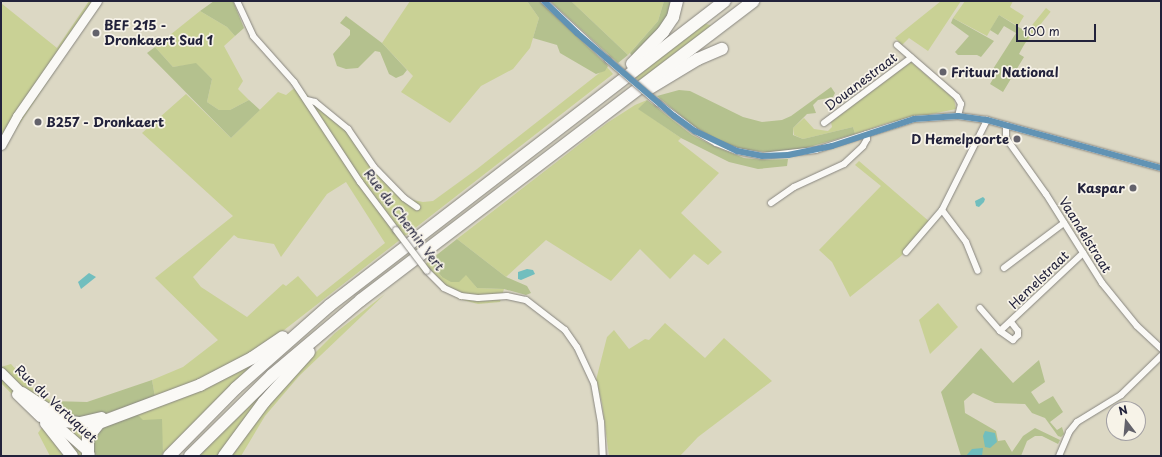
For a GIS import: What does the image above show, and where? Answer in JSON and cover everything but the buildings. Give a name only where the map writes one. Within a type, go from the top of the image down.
[{"type":"highway","points":[[584,110],[663,32],[673,17],[677,1]]},
{"type":"highway","points":[[620,75],[642,59],[668,32],[677,19],[684,1]]},
{"type":"highway","points":[[169,456],[251,374],[346,293],[725,1]]},
{"type":"highway","points":[[190,456],[272,375],[394,274],[753,1]]},
{"type":"highway","points":[[579,132],[597,124],[680,69],[722,49]]},
{"type":"highway","points":[[224,456],[244,427],[291,371],[394,274]]},
{"type":"highway","points":[[88,455],[88,437],[93,427],[188,390],[234,368],[346,293]]},
{"type":"highway","points":[[22,393],[53,416],[72,423],[93,421],[144,406]]},
{"type":"highway","points":[[46,423],[72,456]]},
{"type":"street","points":[[1,138],[97,1]]},
{"type":"street","name":"Rue du Chemin Vert","points":[[237,1],[253,36],[306,100],[360,182],[427,271],[444,288],[461,296],[478,298],[507,296],[526,300],[565,330],[577,347],[593,382],[601,422],[603,456]]},
{"type":"street","points":[[544,1],[608,60],[658,103],[695,131],[716,143],[737,151],[762,156],[816,150],[914,119],[958,116],[986,120],[1006,125],[1161,168]]},
{"type":"street","points":[[897,45],[957,97],[960,104],[958,116]]},
{"type":"street","name":"Douanestraat","points":[[824,123],[911,58]]},
{"type":"street","name":"Rue du Chemin Vert","points":[[306,100],[315,102],[348,129],[374,167],[404,198],[417,207]]},
{"type":"street","points":[[1,145],[17,116]]},
{"type":"street","points":[[906,252],[942,210],[986,120]]},
{"type":"street","name":"Vaandelstraat","points":[[1006,125],[1006,138],[1083,253],[1122,308],[1147,336],[1161,348]]},
{"type":"street","points":[[771,203],[794,187],[844,164],[863,146],[867,139],[866,134]]},
{"type":"street","points":[[942,210],[966,242],[978,270]]},
{"type":"street","points":[[1004,268],[1064,223]]},
{"type":"street","name":"Hemelstraat","points":[[1000,331],[1083,253]]},
{"type":"street","name":"Hemelstraat","points":[[980,308],[1000,331],[1013,340],[1018,335],[1018,331],[1011,322]]},
{"type":"street","points":[[1059,456],[1069,432],[1077,422],[1120,395],[1161,356]]},
{"type":"street","name":"Rue du Vertuquet","points":[[1,372],[88,455]]},
{"type":"street","name":"Rue du Vertuquet","points":[[1,379],[46,423],[88,455]]},
{"type":"green space","points":[[89,1],[101,1],[1,152],[1,3],[57,48]]},
{"type":"green space","points":[[214,1],[233,1],[244,28],[235,36],[227,27],[200,11]]},
{"type":"green space","points":[[410,1],[527,1],[539,18],[530,48],[513,69],[481,86],[450,123],[401,92],[413,76],[382,43]]},
{"type":"green space","points":[[527,1],[539,1],[608,66],[605,71],[596,74],[560,53],[557,45],[533,38],[539,18]]},
{"type":"green space","points":[[550,1],[571,1],[628,55],[618,63]]},
{"type":"green space","points":[[571,1],[664,1],[658,21],[628,55]]},
{"type":"green space","points":[[664,1],[673,1],[668,20],[632,56],[630,53],[658,21]]},
{"type":"green space","points":[[941,1],[961,1],[928,51],[909,38],[902,45],[895,38]]},
{"type":"green space","points":[[965,1],[1013,1],[1010,7],[1024,16],[1018,26],[999,15],[987,36],[953,18]]},
{"type":"green space","points":[[1046,8],[1051,12],[1017,53],[1013,49]]},
{"type":"green space","points":[[200,11],[227,27],[235,36],[224,46],[243,81],[238,89],[249,100],[230,110],[219,110],[207,102],[212,79],[196,64],[173,67],[155,47]]},
{"type":"green space","points":[[999,15],[1030,34],[1019,54],[1024,57],[1003,92],[990,84],[997,72],[993,69],[1016,33],[1004,26],[998,35],[990,30]]},
{"type":"green space","points":[[346,16],[382,43],[407,70],[403,75],[396,78],[389,74],[380,52],[375,51],[358,68],[346,69],[337,66],[333,54],[350,35],[350,30],[340,23]]},
{"type":"green space","points":[[953,18],[994,41],[981,57],[977,55],[958,55],[955,52],[969,36],[951,23]]},
{"type":"green space","points":[[703,23],[713,26],[639,81],[634,76]]},
{"type":"green space","points":[[155,47],[173,67],[196,63],[212,79],[207,102],[219,110],[230,110],[249,100],[260,110],[231,138],[147,53]]},
{"type":"green space","points":[[911,62],[954,99],[956,109],[887,123],[855,134],[853,127],[803,139],[794,135],[793,128],[804,118],[814,129],[828,131],[832,127],[831,122]]},
{"type":"green space","points":[[607,67],[613,74],[279,334],[255,362],[163,453],[162,438],[93,452],[98,456],[50,456],[38,433],[43,426],[1,383],[1,367],[11,364],[38,394],[52,401],[53,408],[98,416],[155,397],[152,380],[183,367],[218,340],[155,278],[233,216],[142,133],[186,94],[231,138],[278,92],[286,95],[298,85],[319,108],[346,129],[370,166],[408,199],[423,202],[433,201],[477,169]],"holes":[[[346,182],[385,243],[317,297],[298,276],[286,286],[283,284],[247,317],[201,287],[193,277],[234,235],[238,238],[274,244],[281,257],[327,194]]]},
{"type":"green space","points":[[831,87],[835,93],[833,97],[818,100],[813,105],[816,113],[807,114],[793,128],[793,135],[803,139],[853,127],[855,134],[802,149],[767,152],[740,149],[722,142],[695,127],[657,96],[679,90],[690,91],[743,117],[762,122],[782,120],[791,116]]},
{"type":"green space","points":[[647,100],[639,109],[681,138],[678,141],[719,173],[681,213],[722,252],[708,265],[694,254],[670,279],[640,249],[611,281],[546,240],[506,277],[457,239],[607,123],[635,105]]},
{"type":"green space","points":[[647,100],[692,135],[716,147],[744,158],[764,160],[788,159],[787,166],[758,169],[729,162],[681,138],[638,109]]},
{"type":"green space","points":[[859,161],[931,223],[901,256],[850,297],[832,262],[819,250],[881,186],[855,165]]},
{"type":"green space","points":[[457,239],[506,277],[527,286],[531,293],[526,295],[504,289],[477,288],[466,275],[459,282],[451,282],[442,277],[429,261]]},
{"type":"green space","points":[[429,261],[442,277],[466,274],[477,288],[504,289],[500,302],[478,304],[459,299],[443,290],[420,269]]},
{"type":"green space","points":[[385,294],[299,376],[265,416],[241,456],[199,456],[229,423],[285,369],[295,373],[335,333]]},
{"type":"green space","points":[[938,303],[958,327],[930,354],[919,320]]},
{"type":"green space","points":[[665,323],[705,358],[724,338],[772,381],[698,437],[680,456],[609,456],[602,403],[596,380],[607,337],[614,330],[629,349],[645,339],[649,340]]},
{"type":"green space","points":[[981,348],[1013,383],[1039,360],[1045,382],[1031,392],[1039,404],[1053,396],[1063,412],[1050,422],[1057,430],[1062,427],[1064,434],[1061,437],[1058,436],[1045,418],[1032,413],[1025,404],[995,403],[973,393],[964,401],[965,413],[996,431],[998,441],[1005,440],[1012,452],[1023,436],[1035,428],[1060,440],[1058,444],[1042,436],[1035,436],[1027,441],[1021,456],[961,456],[941,392]]},
{"type":"green space","points":[[152,380],[155,397],[89,419],[67,417],[53,408],[52,401],[87,402]]},
{"type":"green space","points":[[136,413],[143,420],[162,419],[163,453],[161,456],[98,456],[93,452],[91,446],[99,425]]},
{"type":"water","points":[[983,197],[985,199],[984,202],[979,207],[976,206],[975,201]]},
{"type":"water","points":[[527,269],[533,270],[535,274],[521,280],[518,279],[518,272]]},
{"type":"water","points":[[89,273],[96,277],[81,289],[78,282]]},
{"type":"water","points":[[985,431],[995,433],[997,442],[990,448],[985,447],[983,436]]},
{"type":"water","points":[[983,448],[982,456],[966,456],[972,449]]},
{"type":"transit line","points":[[544,1],[577,33],[674,116],[695,131],[737,151],[762,156],[788,155],[832,146],[914,119],[958,116],[987,120],[1161,168]]},
{"type":"place","name":"BEF 215 - Dronkaert Sud 1","points":[[96,33]]},
{"type":"place","name":"Frituur National","points":[[943,72]]},
{"type":"place","name":"B257 - Dronkaert","points":[[38,122]]},
{"type":"place","name":"D Hemelpoorte","points":[[1017,139]]},
{"type":"place","name":"Kaspar","points":[[1133,188]]}]
